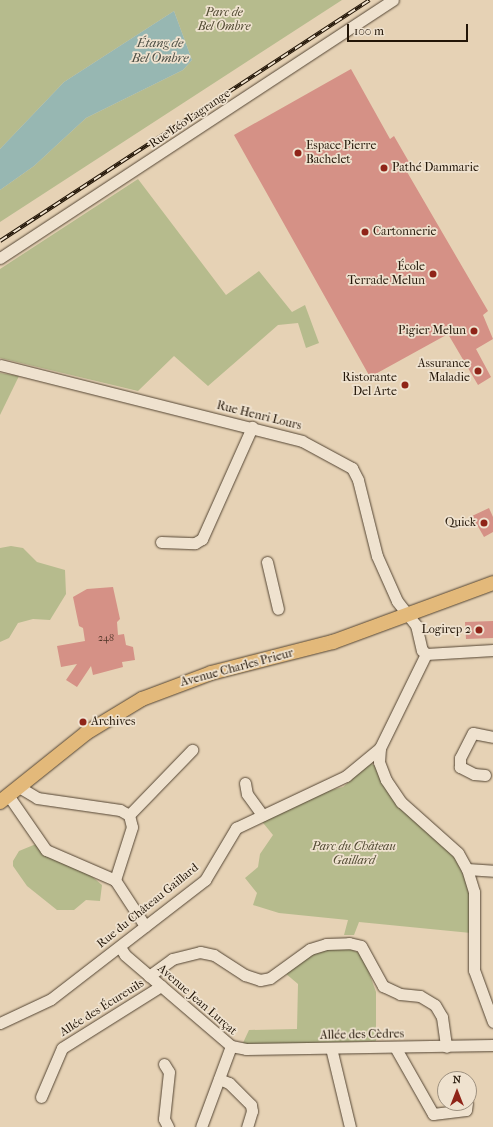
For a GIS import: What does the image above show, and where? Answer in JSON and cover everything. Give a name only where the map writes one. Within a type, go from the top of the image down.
[{"type":"main road","name":"Avenue Charles Prieur","points":[[9,795],[100,723],[142,699],[193,678],[326,644],[493,582]]},
{"type":"street","name":"Rue Léo Lagrange","points":[[0,258],[393,0]]},
{"type":"street","name":"Rue Henri Lours","points":[[0,365],[302,440],[352,468],[358,480],[377,556],[397,601],[408,614],[426,654]]},
{"type":"street","points":[[161,542],[195,543],[202,539],[252,428]]},
{"type":"street","points":[[267,562],[278,609]]},
{"type":"street","points":[[493,650],[426,654],[375,760],[401,802],[458,853],[467,869],[474,892],[474,970],[493,1022]]},
{"type":"street","points":[[485,774],[474,774],[460,767],[460,758],[473,734],[493,737]]},
{"type":"street","points":[[129,815],[192,750]]},
{"type":"street","name":"Rue du Château Gaillard","points":[[0,1023],[51,999],[205,880],[236,828],[346,776],[375,760]]},
{"type":"street","points":[[245,783],[247,794],[262,815]]},
{"type":"street","points":[[9,795],[25,794],[37,798],[120,810],[129,815],[132,827],[115,880]]},
{"type":"street","points":[[9,795],[46,850],[115,880],[145,926]]},
{"type":"street","points":[[467,869],[493,871]]},
{"type":"street","points":[[149,976],[172,959],[200,952],[214,955],[244,975],[260,980],[270,978],[310,949],[326,944],[349,943],[361,946],[384,986],[400,994],[420,996],[435,1005],[442,1018],[446,1047]]},
{"type":"street","name":"Avenue Jean Lurçat","points":[[120,947],[149,976],[231,1046],[201,1127]]},
{"type":"street","name":"Allée des Écureuils","points":[[41,1098],[62,1048],[161,986]]},
{"type":"street","name":"Allée des Cèdres","points":[[231,1046],[246,1049],[446,1047],[493,1045]]},
{"type":"street","points":[[395,1047],[433,1114],[458,1111]]},
{"type":"street","points":[[331,1048],[350,1127]]},
{"type":"street","points":[[164,1064],[169,1072],[164,1119],[168,1127]]},
{"type":"street","points":[[219,1079],[228,1083],[251,1105],[252,1111],[247,1127]]},
{"type":"green space","name":"Parc de Bel Ombre","points":[[0,0],[342,0],[0,222],[0,190],[34,166],[86,118],[183,70],[192,60],[174,11],[64,82],[0,149]]},
{"type":"green space","points":[[138,179],[226,295],[259,271],[292,312],[305,305],[319,343],[306,348],[298,323],[278,325],[208,386],[174,356],[138,391],[0,358],[0,269]]},
{"type":"green space","points":[[0,373],[19,376],[0,415]]},
{"type":"green space","points":[[11,546],[23,548],[37,562],[65,570],[66,594],[50,620],[33,619],[18,623],[9,638],[0,642],[0,548]]},
{"type":"green space","name":"Parc du Château Gaillard","points":[[370,763],[377,767],[455,856],[471,893],[471,933],[359,922],[354,935],[344,935],[348,920],[279,913],[253,905],[257,893],[245,878],[258,867],[260,854],[273,835],[259,818],[301,798],[343,787]]},
{"type":"green space","points":[[36,844],[89,874],[102,885],[100,901],[86,900],[74,910],[57,910],[27,886],[13,866],[13,861],[19,851]]},
{"type":"green space","points":[[330,947],[348,948],[359,953],[367,967],[376,992],[376,1041],[242,1045],[249,1030],[297,1029],[298,984],[285,973],[301,959]]},
{"type":"water","name":"Étang de Bel Ombre","points":[[174,11],[192,60],[183,70],[86,118],[34,166],[0,190],[0,149],[64,82]]},
{"type":"building","name":"Cartonnerie","points":[[351,69],[390,139],[394,136],[409,162],[403,165],[488,311],[483,315],[493,339],[476,349],[491,377],[478,385],[448,334],[370,377],[234,135]]},
{"type":"building","name":"Quick","points":[[489,508],[493,517],[493,532],[484,537],[472,516]]},
{"type":"building","points":[[113,587],[120,619],[117,622],[118,635],[124,634],[126,645],[133,647],[135,660],[122,662],[123,667],[93,675],[91,666],[77,687],[66,680],[77,664],[61,667],[57,646],[85,641],[83,628],[79,626],[73,597],[87,589]]},
{"type":"building","name":"Logirep 2","points":[[493,621],[493,638],[466,639],[465,622]]},
{"type":"railway","points":[[0,241],[369,0]]},
{"type":"place","name":"Espace Pierre Bachelet","points":[[298,153]]},
{"type":"place","name":"Pathé Dammarie","points":[[384,168]]},
{"type":"place","name":"Cartonnerie","points":[[365,232]]},
{"type":"place","name":"École Terrade Melun","points":[[433,274]]},
{"type":"place","name":"Pigier Melun","points":[[474,331]]},
{"type":"place","name":"Assurance Maladie","points":[[478,371]]},
{"type":"place","name":"Ristorante Del Arte","points":[[405,385]]},
{"type":"place","name":"Quick","points":[[484,523]]},
{"type":"place","name":"Logirep 2","points":[[479,630]]},
{"type":"place","name":"Archives","points":[[83,722]]}]
